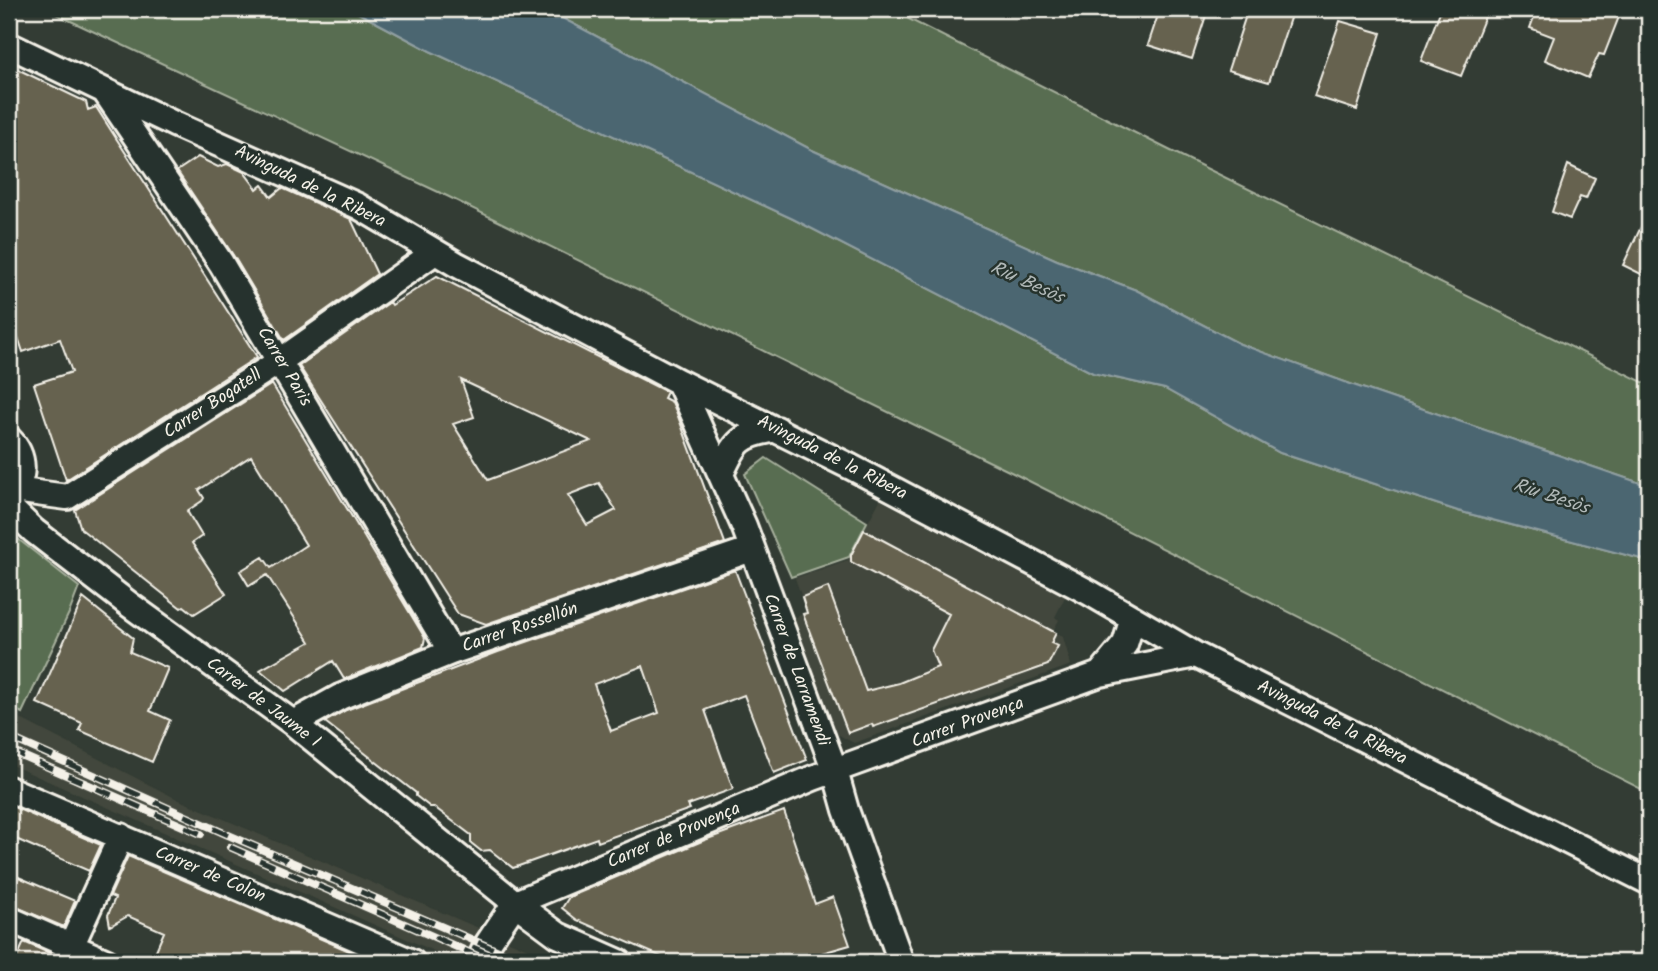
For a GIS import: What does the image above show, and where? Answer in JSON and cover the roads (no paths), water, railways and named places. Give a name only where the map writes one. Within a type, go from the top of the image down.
[{"type":"street","name":"Avinguda de la Ribera","points":[[9,45],[358,206],[435,252],[679,382],[777,429],[1133,618],[1196,655],[1649,882]]},
{"type":"street","name":"Carrer Paris","points":[[104,90],[221,263],[451,652]]},
{"type":"street","name":"Carrer Bogatell","points":[[10,497],[67,497],[280,361],[435,252]]},
{"type":"street","name":"Carrer de Larramendi","points":[[679,382],[752,549],[835,771],[846,810],[901,962]]},
{"type":"street","points":[[721,474],[741,439],[777,429]]},
{"type":"street","points":[[9,437],[18,450],[23,468],[10,497]]},
{"type":"street","name":"Carrer de Jaume I","points":[[10,497],[34,531],[130,606],[293,723],[514,903],[558,935],[620,962]]},
{"type":"street","name":"Carrer Rossellón","points":[[293,723],[340,697],[451,652],[752,549]]},
{"type":"street","points":[[1100,674],[1125,644],[1133,618]]},
{"type":"street","name":"Carrer Provença","points":[[835,771],[1100,674],[1196,655]]},
{"type":"street","name":"Carrer de Provença","points":[[514,903],[835,771]]},
{"type":"street","name":"Carrer de Colon","points":[[9,789],[412,962]]},
{"type":"street","points":[[67,955],[121,836]]},
{"type":"street","points":[[479,962],[486,946],[514,903]]},
{"type":"street","points":[[9,919],[67,955],[107,962]]},
{"type":"water","name":"Riu Besòs","points":[[351,9],[545,9],[812,150],[1057,260],[1136,290],[1240,344],[1649,486],[1649,561],[1458,511],[1280,453],[1165,389],[1093,373],[793,219],[430,51]]},
{"type":"railway","points":[[9,737],[524,962]]},
{"type":"railway","points":[[9,750],[201,834]]},
{"type":"railway","points":[[230,847],[491,962]]}]
